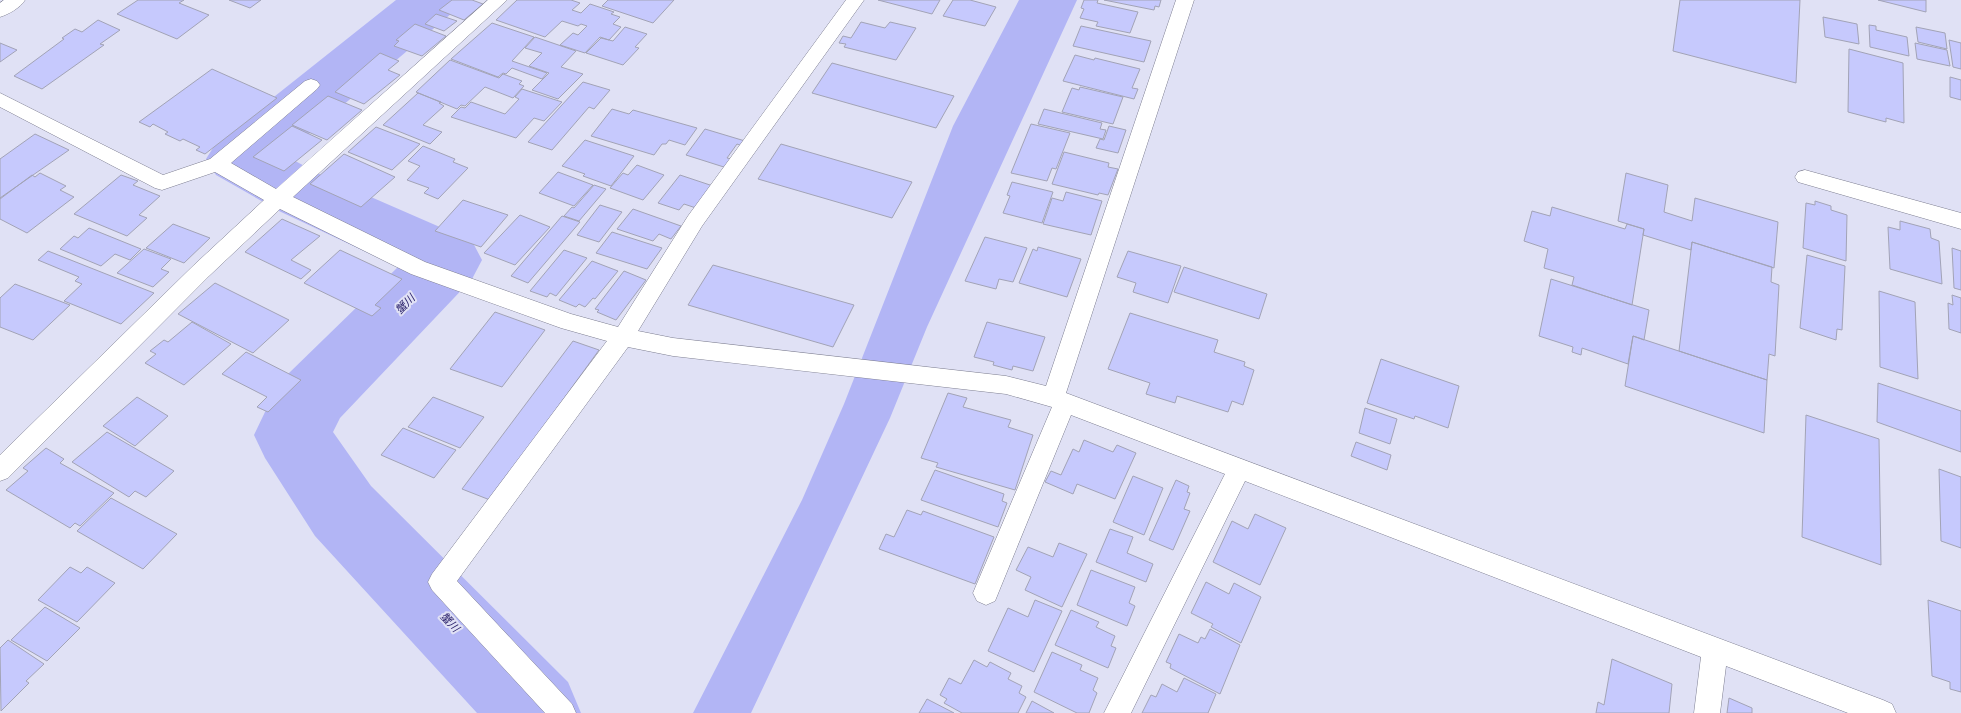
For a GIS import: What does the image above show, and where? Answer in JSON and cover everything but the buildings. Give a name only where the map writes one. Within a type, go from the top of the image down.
[{"type":"street","points":[[0,11],[16,0]]},
{"type":"street","points":[[0,471],[201,271],[278,199],[498,0]]},
{"type":"street","points":[[564,713],[441,582],[622,337],[695,221],[855,0]]},
{"type":"street","points":[[986,593],[1059,401],[1185,0]]},
{"type":"street","points":[[0,99],[162,183],[217,164],[311,85]]},
{"type":"street","points":[[217,164],[278,199],[418,268],[570,322],[622,337],[673,347],[1006,384],[1059,401],[1883,713]]},
{"type":"street","points":[[1804,177],[1961,221]]},
{"type":"street","points":[[1117,713],[1239,469]]},
{"type":"street","points":[[1707,713],[1715,649]]},
{"type":"water","points":[[1019,0],[1077,0],[927,327],[890,418],[751,713],[693,713],[802,500],[844,404],[953,126]]},
{"type":"waterway","name":"蟹川","points":[[432,0],[238,159],[302,194],[448,260],[314,396],[292,435],[343,511],[537,713]]}]
